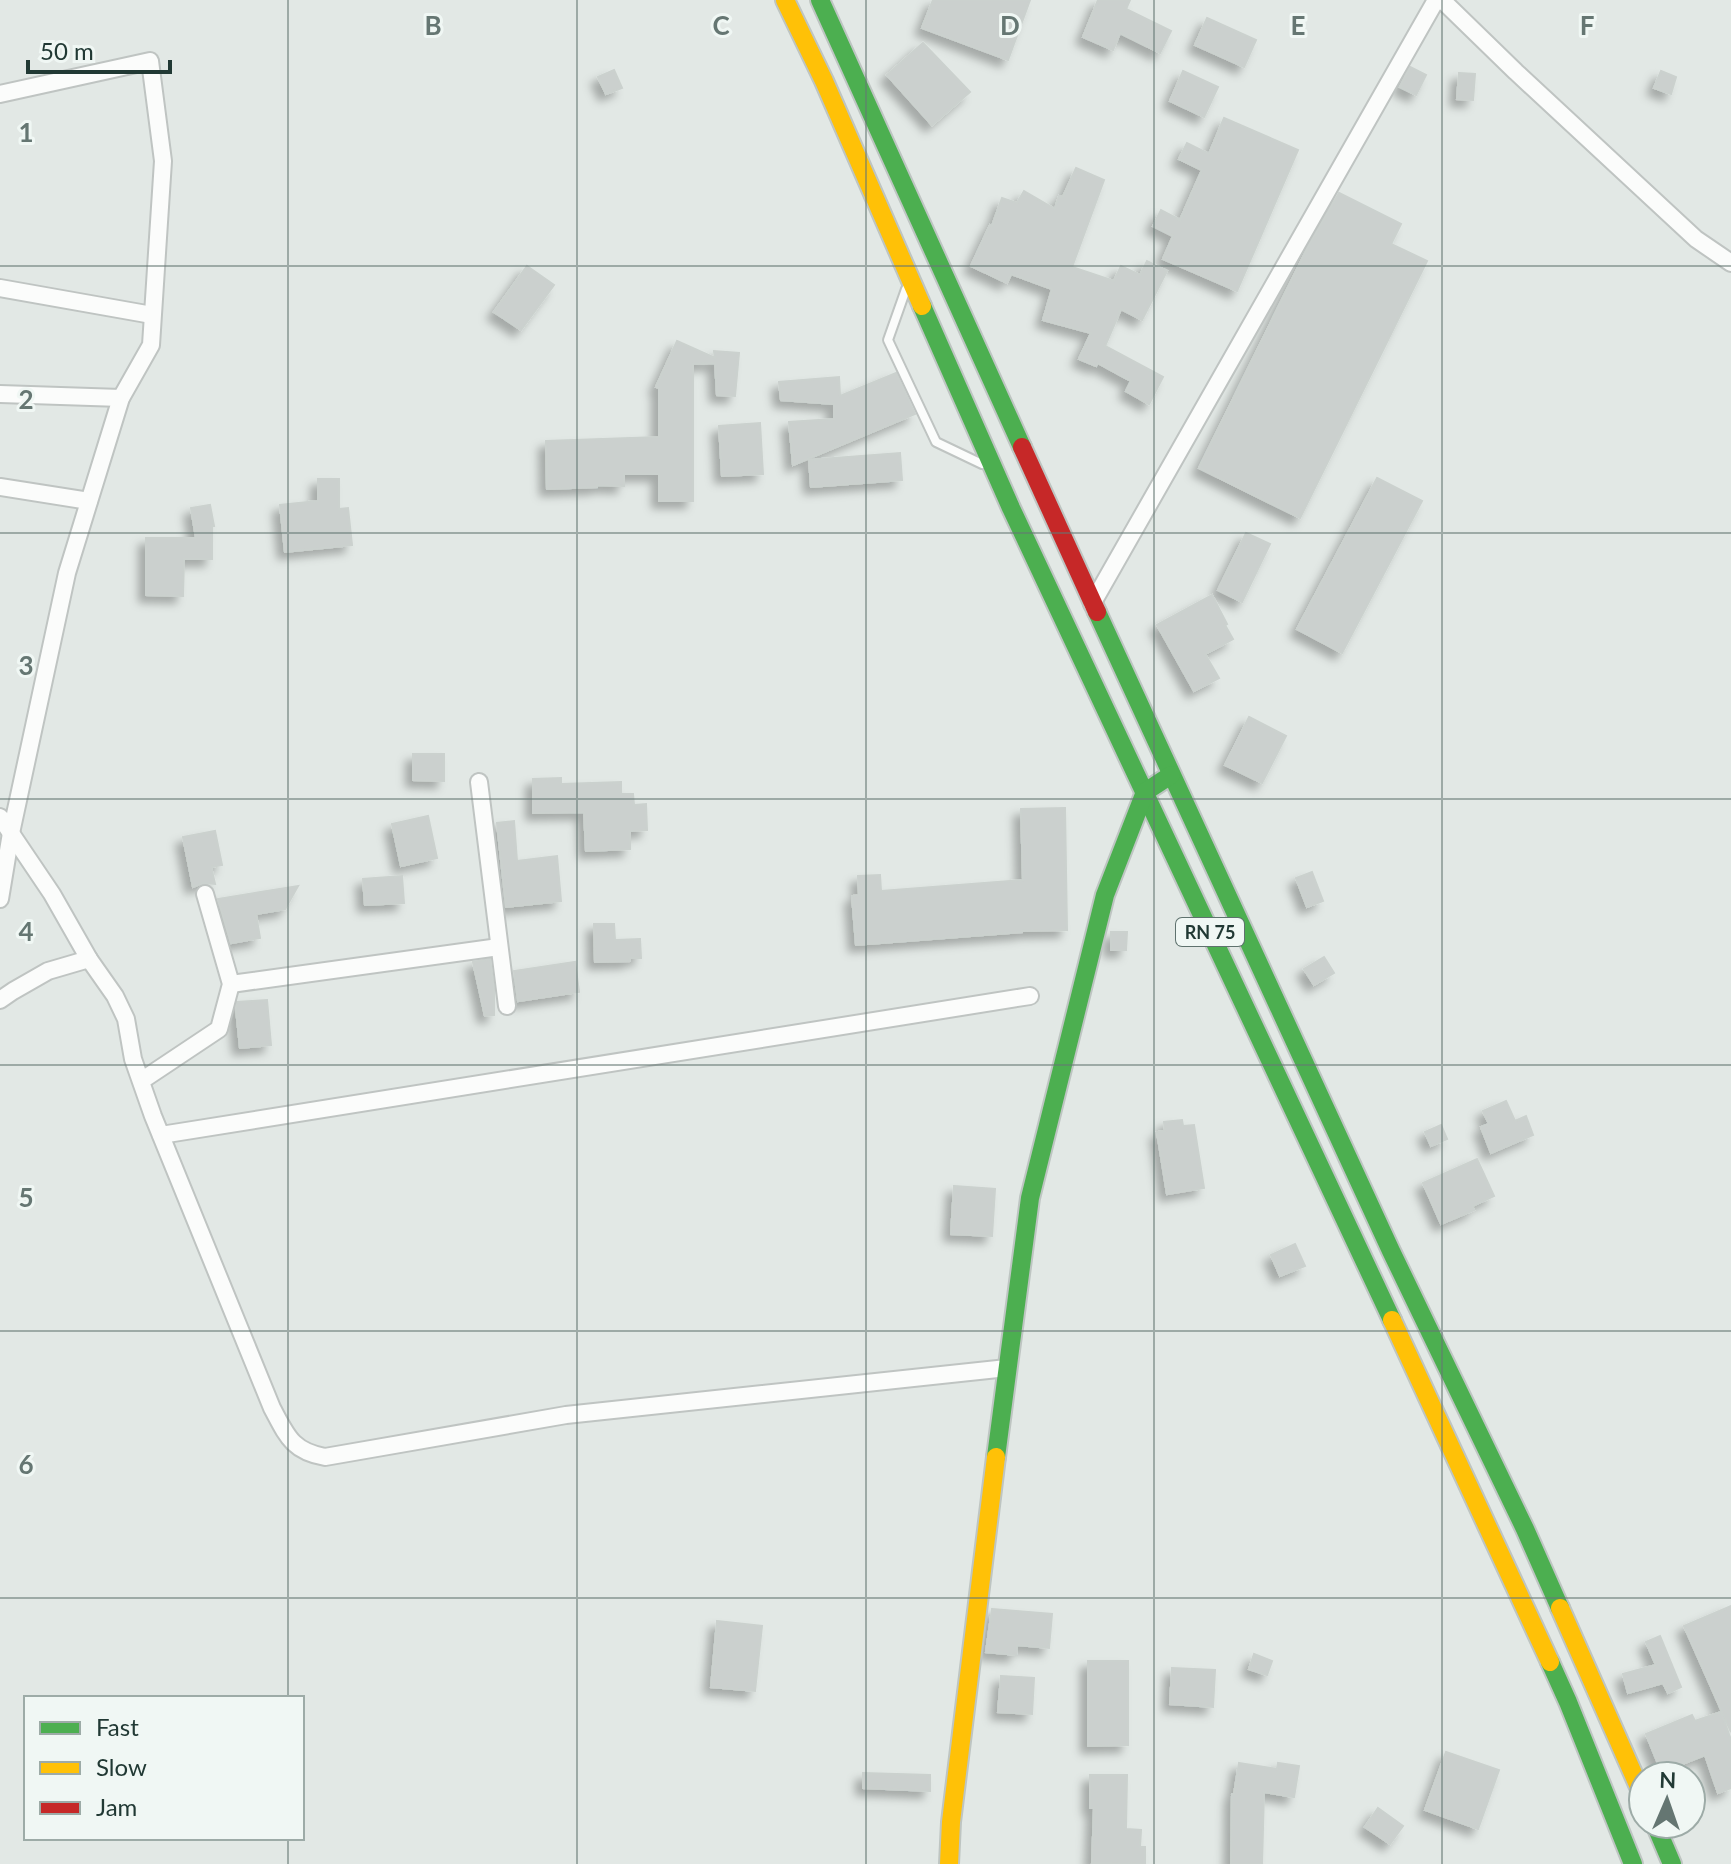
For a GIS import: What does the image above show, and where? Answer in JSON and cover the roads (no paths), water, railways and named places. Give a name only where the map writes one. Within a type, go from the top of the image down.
[{"type":"main road","name":"RN 75","points":[[785,0],[824,81],[995,470],[1555,1674],[1633,1864]]},
{"type":"main road","name":"RN 75","points":[[820,0],[1092,604],[1384,1236],[1525,1529],[1627,1760]]},
{"type":"main road","points":[[949,1864],[951,1822],[1007,1368],[1033,1183],[1105,895],[1145,792],[1171,775]]},
{"type":"main road","points":[[1662,1840],[1672,1864]]},
{"type":"street","points":[[1092,604],[1439,0],[1696,239],[1731,263]]},
{"type":"street","points":[[0,94],[150,61],[163,161],[151,345],[121,398],[67,573],[11,833],[0,899]]},
{"type":"street","points":[[0,288],[152,315]]},
{"type":"street","points":[[0,394],[121,398]]},
{"type":"street","points":[[0,487],[89,501]]},
{"type":"street","points":[[479,782],[507,1006]]},
{"type":"street","points":[[0,817],[115,996],[126,1019],[133,1059],[161,1135],[272,1408],[286,1435],[296,1447],[308,1454],[325,1457],[566,1415],[1007,1368]]},
{"type":"street","points":[[147,1077],[219,1029],[231,984],[205,894]]},
{"type":"street","points":[[231,984],[499,947]]},
{"type":"street","points":[[0,1000],[48,971],[89,959]]},
{"type":"street","points":[[161,1135],[1030,996]]},
{"type":"lane","points":[[910,277],[888,340],[936,442],[995,470]]}]
